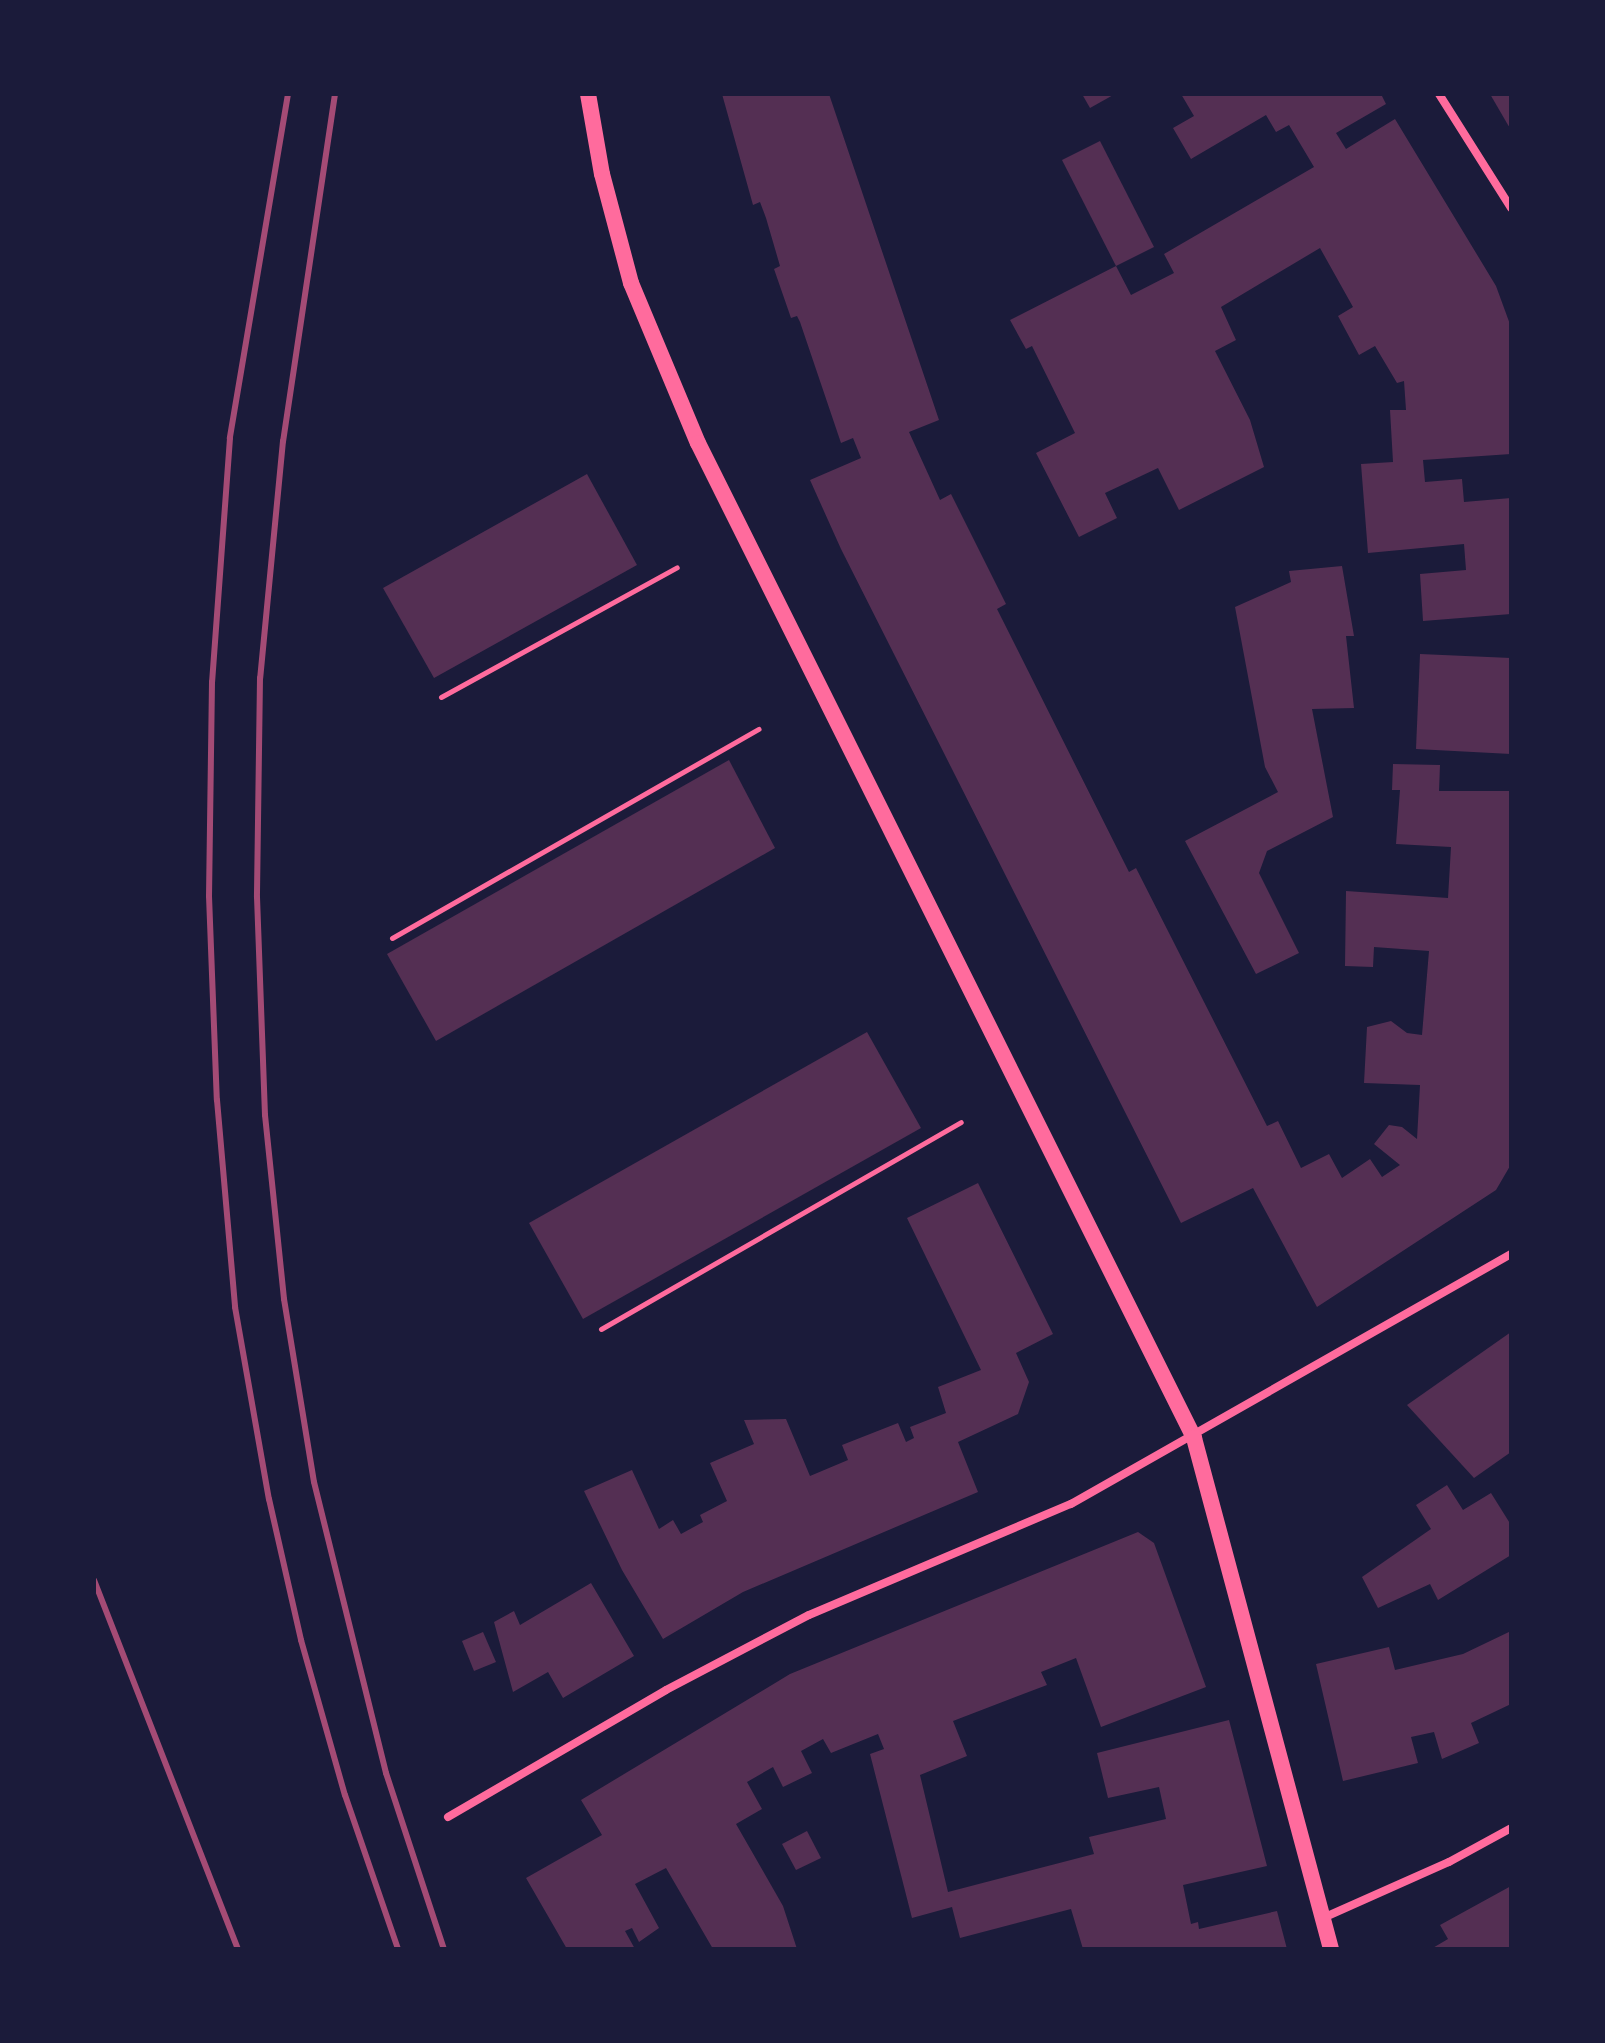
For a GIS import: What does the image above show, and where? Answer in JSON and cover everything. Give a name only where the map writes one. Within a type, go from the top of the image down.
[{"type":"main road","points":[[588,94],[602,174],[631,283],[698,443],[1194,1438],[1331,1949]]},
{"type":"street","points":[[1439,94],[1511,208]]},
{"type":"street","points":[[448,1817],[666,1690],[809,1615],[1071,1504],[1194,1438],[1511,1254]]},
{"type":"street","points":[[1323,1918],[1511,1828]]},
{"type":"path","points":[[441,697],[677,567]]},
{"type":"path","points":[[392,938],[759,729]]},
{"type":"path","points":[[601,1329],[961,1122]]},
{"type":"building","points":[[722,94],[829,94],[939,420],[909,432],[940,500],[951,494],[1006,604],[997,609],[1129,872],[1136,868],[1267,1126],[1278,1121],[1301,1168],[1329,1154],[1342,1178],[1370,1159],[1382,1177],[1400,1165],[1374,1144],[1389,1125],[1402,1127],[1417,1139],[1420,1085],[1364,1083],[1367,1027],[1391,1021],[1407,1033],[1422,1035],[1429,951],[1374,947],[1373,967],[1345,966],[1346,891],[1448,898],[1451,847],[1396,844],[1400,790],[1392,790],[1393,764],[1440,765],[1439,791],[1511,791],[1510,1166],[1496,1190],[1317,1307],[1253,1188],[1181,1223],[841,549],[810,480],[861,458],[853,438],[841,443],[800,322],[797,316],[791,318],[774,269],[780,266],[766,218],[760,202],[753,205]]},
{"type":"building","points":[[1082,94],[1115,94],[1090,108]]},
{"type":"building","points":[[1181,94],[1381,94],[1386,104],[1336,133],[1346,149],[1395,119],[1496,286],[1511,327],[1511,454],[1423,460],[1425,482],[1462,479],[1464,502],[1511,498],[1511,614],[1423,621],[1420,574],[1466,570],[1464,544],[1368,553],[1361,464],[1393,462],[1390,410],[1406,410],[1404,381],[1397,383],[1375,346],[1359,355],[1338,316],[1353,307],[1320,248],[1221,307],[1236,340],[1215,351],[1250,420],[1264,467],[1179,510],[1158,468],[1105,493],[1117,518],[1079,537],[1036,453],[1075,433],[1032,346],[1026,349],[1010,320],[1116,266],[1131,295],[1174,273],[1164,254],[1314,167],[1289,125],[1276,132],[1266,115],[1191,159],[1173,128],[1194,116]]},
{"type":"building","points":[[1490,94],[1511,94],[1511,129],[1508,125]]},
{"type":"building","points":[[1100,141],[1154,247],[1116,266],[1062,160]]},
{"type":"building","points":[[587,474],[637,565],[434,678],[383,588]]},
{"type":"building","points":[[1342,566],[1354,636],[1346,636],[1354,708],[1312,709],[1333,817],[1267,851],[1259,873],[1299,953],[1256,974],[1185,841],[1278,792],[1265,767],[1235,607],[1291,582],[1289,571]]},
{"type":"building","points":[[1420,654],[1511,658],[1511,754],[1416,749]]},
{"type":"building","points":[[729,760],[775,848],[436,1041],[387,954]]},
{"type":"building","points":[[867,1032],[921,1128],[583,1319],[529,1223]]},
{"type":"building","points":[[978,1183],[1053,1334],[1016,1353],[1029,1382],[1018,1414],[958,1442],[978,1492],[743,1592],[663,1639],[622,1570],[584,1491],[632,1470],[659,1529],[673,1520],[681,1534],[703,1522],[700,1515],[727,1501],[710,1463],[754,1444],[744,1420],[786,1419],[810,1476],[848,1460],[842,1445],[898,1423],[906,1442],[914,1438],[910,1427],[946,1413],[938,1387],[981,1370],[907,1218]]},
{"type":"building","points":[[1511,1332],[1511,1452],[1474,1478],[1407,1405]]},
{"type":"building","points":[[1447,1485],[1463,1510],[1491,1493],[1511,1525],[1511,1555],[1438,1600],[1430,1584],[1378,1608],[1362,1577],[1431,1529],[1416,1505]]},
{"type":"building","points":[[1138,1532],[1154,1543],[1206,1687],[1101,1727],[1076,1658],[1041,1672],[1047,1685],[953,1721],[967,1756],[920,1775],[948,1892],[1094,1854],[1089,1837],[1166,1819],[1159,1787],[1108,1798],[1097,1753],[1229,1720],[1267,1866],[1183,1885],[1191,1924],[1198,1922],[1199,1929],[1277,1911],[1287,1949],[1083,1949],[1071,1909],[960,1938],[952,1907],[912,1918],[870,1754],[884,1749],[878,1734],[831,1753],[823,1739],[801,1751],[812,1773],[783,1787],[773,1767],[747,1782],[762,1809],[736,1824],[783,1906],[797,1949],[713,1949],[666,1868],[635,1884],[659,1928],[639,1942],[632,1928],[625,1931],[635,1949],[567,1949],[526,1878],[602,1835],[581,1800],[790,1674]]},
{"type":"building","points":[[591,1583],[634,1656],[563,1698],[548,1672],[513,1692],[494,1622],[514,1611],[520,1625]]},
{"type":"building","points":[[1511,1631],[1511,1704],[1471,1723],[1479,1743],[1442,1759],[1434,1732],[1411,1737],[1418,1763],[1343,1781],[1316,1664],[1389,1647],[1395,1670],[1463,1654]]},
{"type":"building","points":[[483,1632],[496,1662],[474,1671],[462,1641]]},
{"type":"building","points":[[807,1831],[821,1858],[796,1870],[782,1844]]},
{"type":"building","points":[[1511,1886],[1511,1949],[1431,1949],[1448,1939],[1440,1925]]},
{"type":"railway","points":[[288,94],[230,438],[212,682],[209,896],[217,1100],[235,1307],[269,1499],[301,1640],[345,1795],[398,1949]]},
{"type":"railway","points":[[335,94],[283,441],[260,678],[257,897],[265,1115],[284,1299],[314,1482],[386,1773],[444,1949]]},
{"type":"railway","points":[[94,1580],[238,1949]]}]
